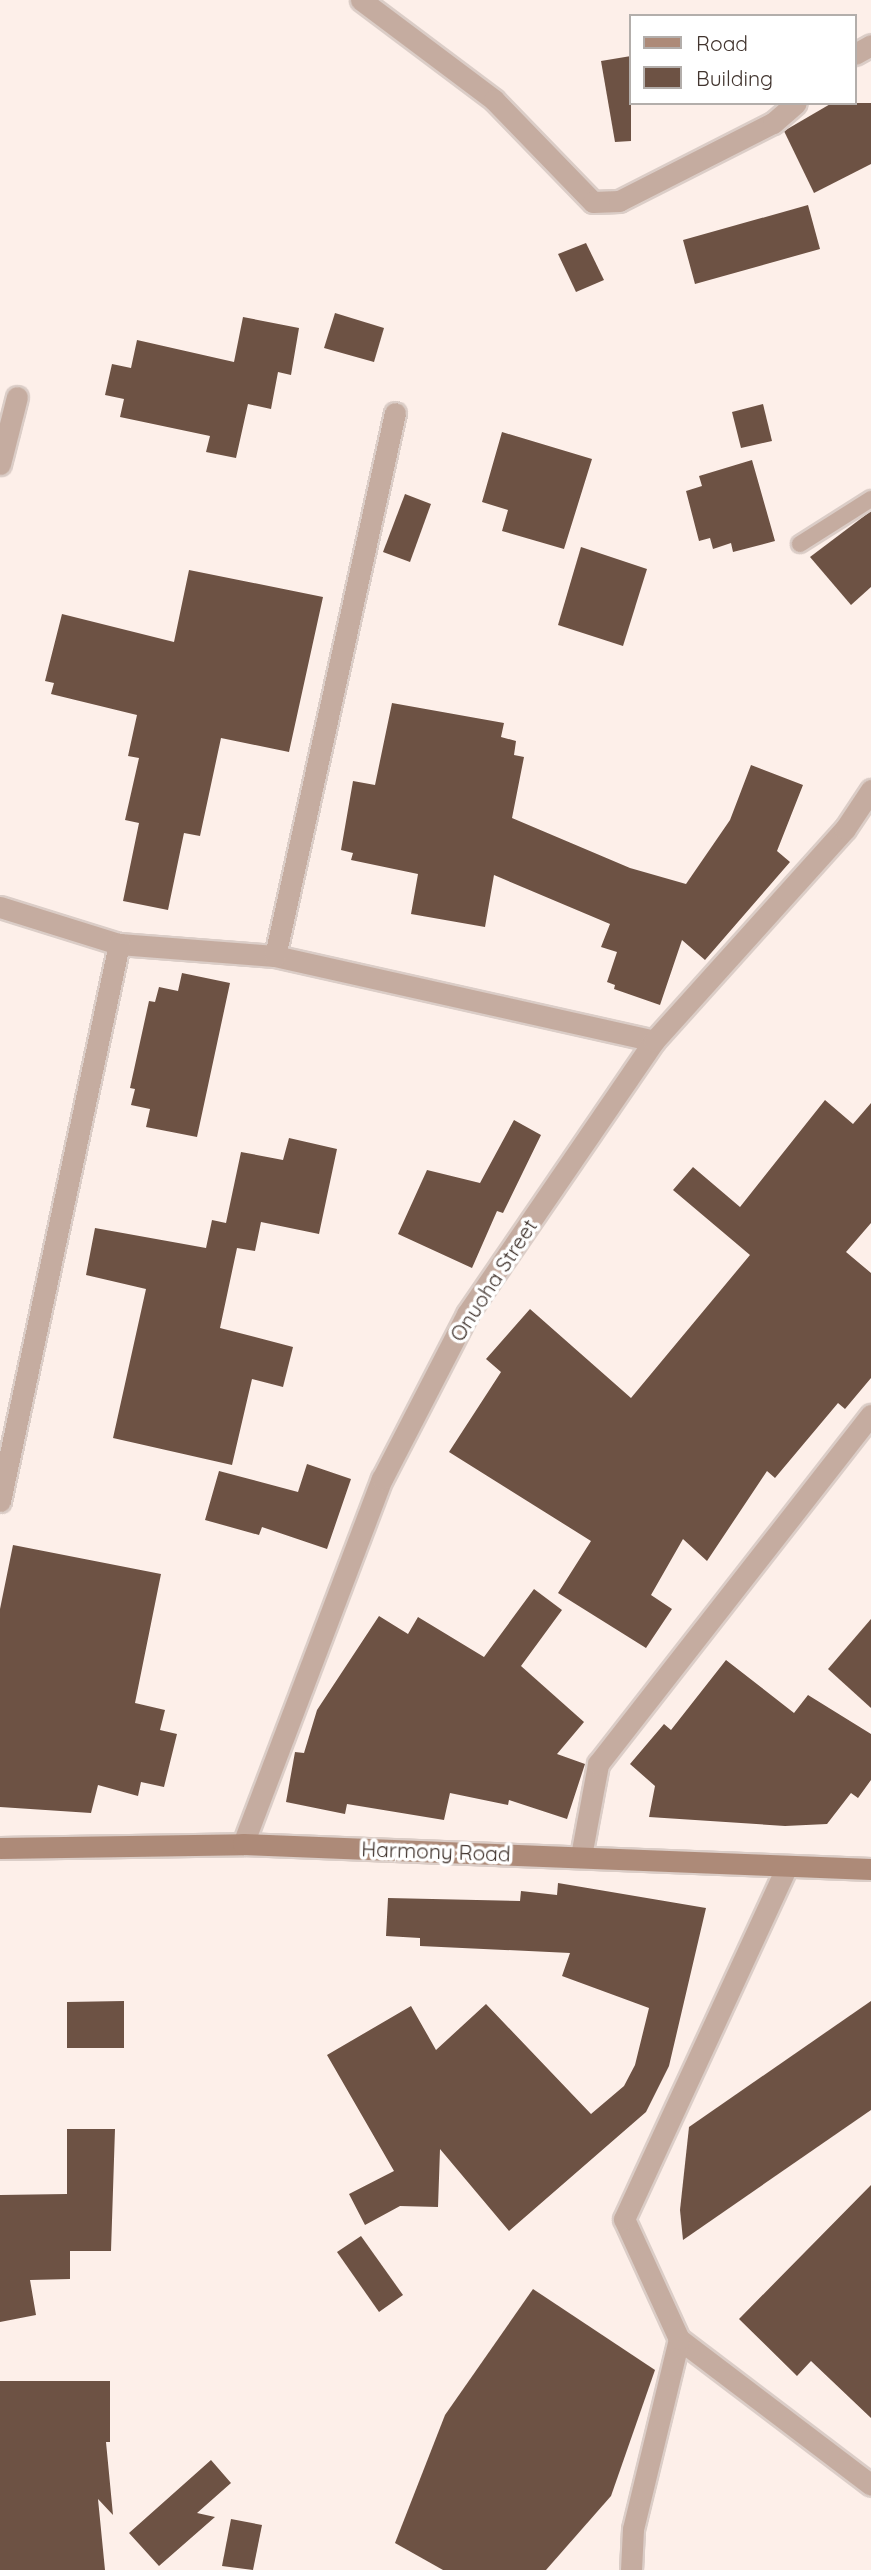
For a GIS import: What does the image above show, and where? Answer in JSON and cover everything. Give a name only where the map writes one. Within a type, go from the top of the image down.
[{"type":"main road","name":"Harmony Road","points":[[0,1848],[243,1844],[581,1856],[786,1868],[871,1869]]},
{"type":"street","points":[[361,0],[494,100],[593,202],[619,201],[773,123],[794,105]]},
{"type":"street","points":[[0,464],[17,397]]},
{"type":"street","points":[[275,956],[395,413]]},
{"type":"street","name":"Onuoha Street","points":[[243,1844],[382,1479],[467,1314],[654,1041],[845,829],[871,790]]},
{"type":"street","points":[[0,907],[119,944],[275,956],[654,1041]]},
{"type":"street","points":[[0,1501],[119,944]]},
{"type":"street","points":[[581,1856],[598,1763],[871,1415]]},
{"type":"street","points":[[786,1868],[624,2219],[680,2339],[871,2485]]},
{"type":"street","points":[[631,2570],[633,2529],[680,2339]]},
{"type":"lane","points":[[800,544],[871,499]]},
{"type":"building","points":[[630,56],[631,141],[615,142],[601,61]]},
{"type":"building","points":[[871,103],[871,164],[814,193],[784,131],[829,105]]},
{"type":"building","points":[[808,205],[820,249],[695,284],[683,240]]},
{"type":"building","points":[[586,243],[604,280],[576,292],[558,254]]},
{"type":"building","points":[[335,313],[384,328],[374,362],[324,348]]},
{"type":"building","points":[[243,317],[299,328],[291,375],[278,372],[271,409],[248,404],[236,458],[206,452],[210,436],[120,417],[124,399],[105,395],[112,364],[131,368],[137,340],[234,362]]},
{"type":"building","points":[[763,404],[772,441],[741,448],[732,412]]},
{"type":"building","points":[[502,432],[592,459],[564,549],[502,531],[508,510],[482,502]]},
{"type":"building","points":[[752,460],[775,541],[733,552],[731,543],[713,549],[710,538],[699,541],[686,491],[702,486],[699,476]]},
{"type":"building","points":[[405,494],[431,504],[410,562],[383,552]]},
{"type":"building","points":[[871,511],[871,587],[851,605],[810,557]]},
{"type":"building","points":[[581,547],[647,569],[623,646],[558,625]]},
{"type":"building","points":[[189,570],[323,597],[289,752],[221,738],[200,836],[184,833],[168,910],[123,901],[139,823],[125,820],[139,758],[128,756],[137,715],[51,694],[54,683],[45,681],[62,614],[174,642]]},
{"type":"building","points":[[392,703],[504,723],[501,737],[516,741],[514,755],[524,757],[512,818],[630,868],[686,884],[730,820],[751,765],[803,785],[777,851],[790,862],[705,960],[682,940],[660,1005],[614,989],[615,985],[607,982],[617,952],[601,947],[610,924],[494,875],[485,927],[411,914],[418,874],[351,860],[353,853],[341,850],[353,781],[375,785]]},
{"type":"building","points":[[182,973],[230,983],[197,1137],[146,1127],[150,1109],[131,1105],[135,1089],[130,1088],[149,1001],[155,1002],[159,987],[178,991]]},
{"type":"building","points":[[825,1100],[853,1124],[871,1103],[871,1223],[846,1252],[871,1273],[871,1378],[845,1409],[838,1403],[775,1478],[767,1471],[707,1561],[683,1539],[651,1595],[672,1609],[646,1648],[558,1593],[591,1541],[449,1452],[501,1372],[486,1359],[530,1309],[631,1398],[750,1255],[673,1190],[693,1167],[740,1207]]},
{"type":"building","points":[[514,1120],[541,1135],[503,1213],[497,1211],[472,1268],[398,1234],[427,1170],[480,1183]]},
{"type":"building","points":[[289,1138],[337,1149],[319,1234],[261,1222],[255,1251],[237,1248],[220,1328],[293,1347],[283,1387],[252,1379],[232,1465],[113,1438],[146,1289],[86,1275],[95,1228],[206,1248],[212,1220],[226,1223],[241,1152],[283,1160]]},
{"type":"building","points":[[307,1464],[351,1479],[327,1549],[262,1527],[259,1535],[205,1520],[219,1471],[298,1492]]},
{"type":"building","points":[[13,1545],[161,1574],[135,1703],[165,1710],[160,1730],[177,1734],[164,1787],[141,1782],[138,1796],[98,1785],[91,1813],[0,1807],[0,1609]]},
{"type":"building","points":[[534,1589],[562,1610],[521,1666],[584,1722],[557,1754],[585,1764],[567,1819],[509,1800],[508,1805],[450,1793],[444,1820],[347,1804],[345,1814],[286,1802],[295,1752],[304,1753],[317,1710],[379,1616],[408,1634],[418,1617],[484,1657]]},
{"type":"building","points":[[871,1619],[871,1708],[828,1669]]},
{"type":"building","points":[[726,1660],[794,1713],[808,1695],[871,1734],[871,1780],[858,1798],[851,1793],[827,1824],[785,1826],[649,1817],[655,1786],[630,1764],[664,1724],[671,1730]]},
{"type":"building","points":[[558,1883],[706,1908],[669,2066],[646,2112],[509,2231],[440,2149],[438,2207],[400,2206],[365,2225],[349,2194],[394,2171],[327,2055],[411,2006],[436,2050],[486,2004],[591,2114],[624,2086],[635,2065],[649,2008],[562,1976],[570,1953],[420,1946],[420,1938],[386,1936],[388,1898],[520,1901],[521,1891],[557,1895]]},
{"type":"building","points":[[124,2001],[124,2048],[67,2048],[67,2002]]},
{"type":"building","points":[[871,2001],[871,2110],[683,2240],[680,2210],[689,2127]]},
{"type":"building","points":[[67,2129],[115,2129],[111,2251],[70,2251],[70,2279],[30,2280],[36,2315],[0,2322],[0,2195],[67,2194]]},
{"type":"building","points":[[871,2185],[871,2418],[811,2361],[797,2376],[739,2319]]},
{"type":"building","points":[[361,2236],[403,2295],[379,2312],[337,2252]]},
{"type":"building","points":[[533,2289],[655,2370],[611,2496],[546,2570],[443,2570],[395,2543],[445,2415]]},
{"type":"building","points":[[0,2381],[110,2381],[110,2442],[106,2442],[113,2515],[98,2499],[105,2570],[0,2570]]},
{"type":"building","points":[[211,2460],[231,2483],[197,2513],[215,2517],[159,2566],[129,2533]]},
{"type":"building","points":[[231,2519],[262,2525],[253,2570],[222,2566]]}]
